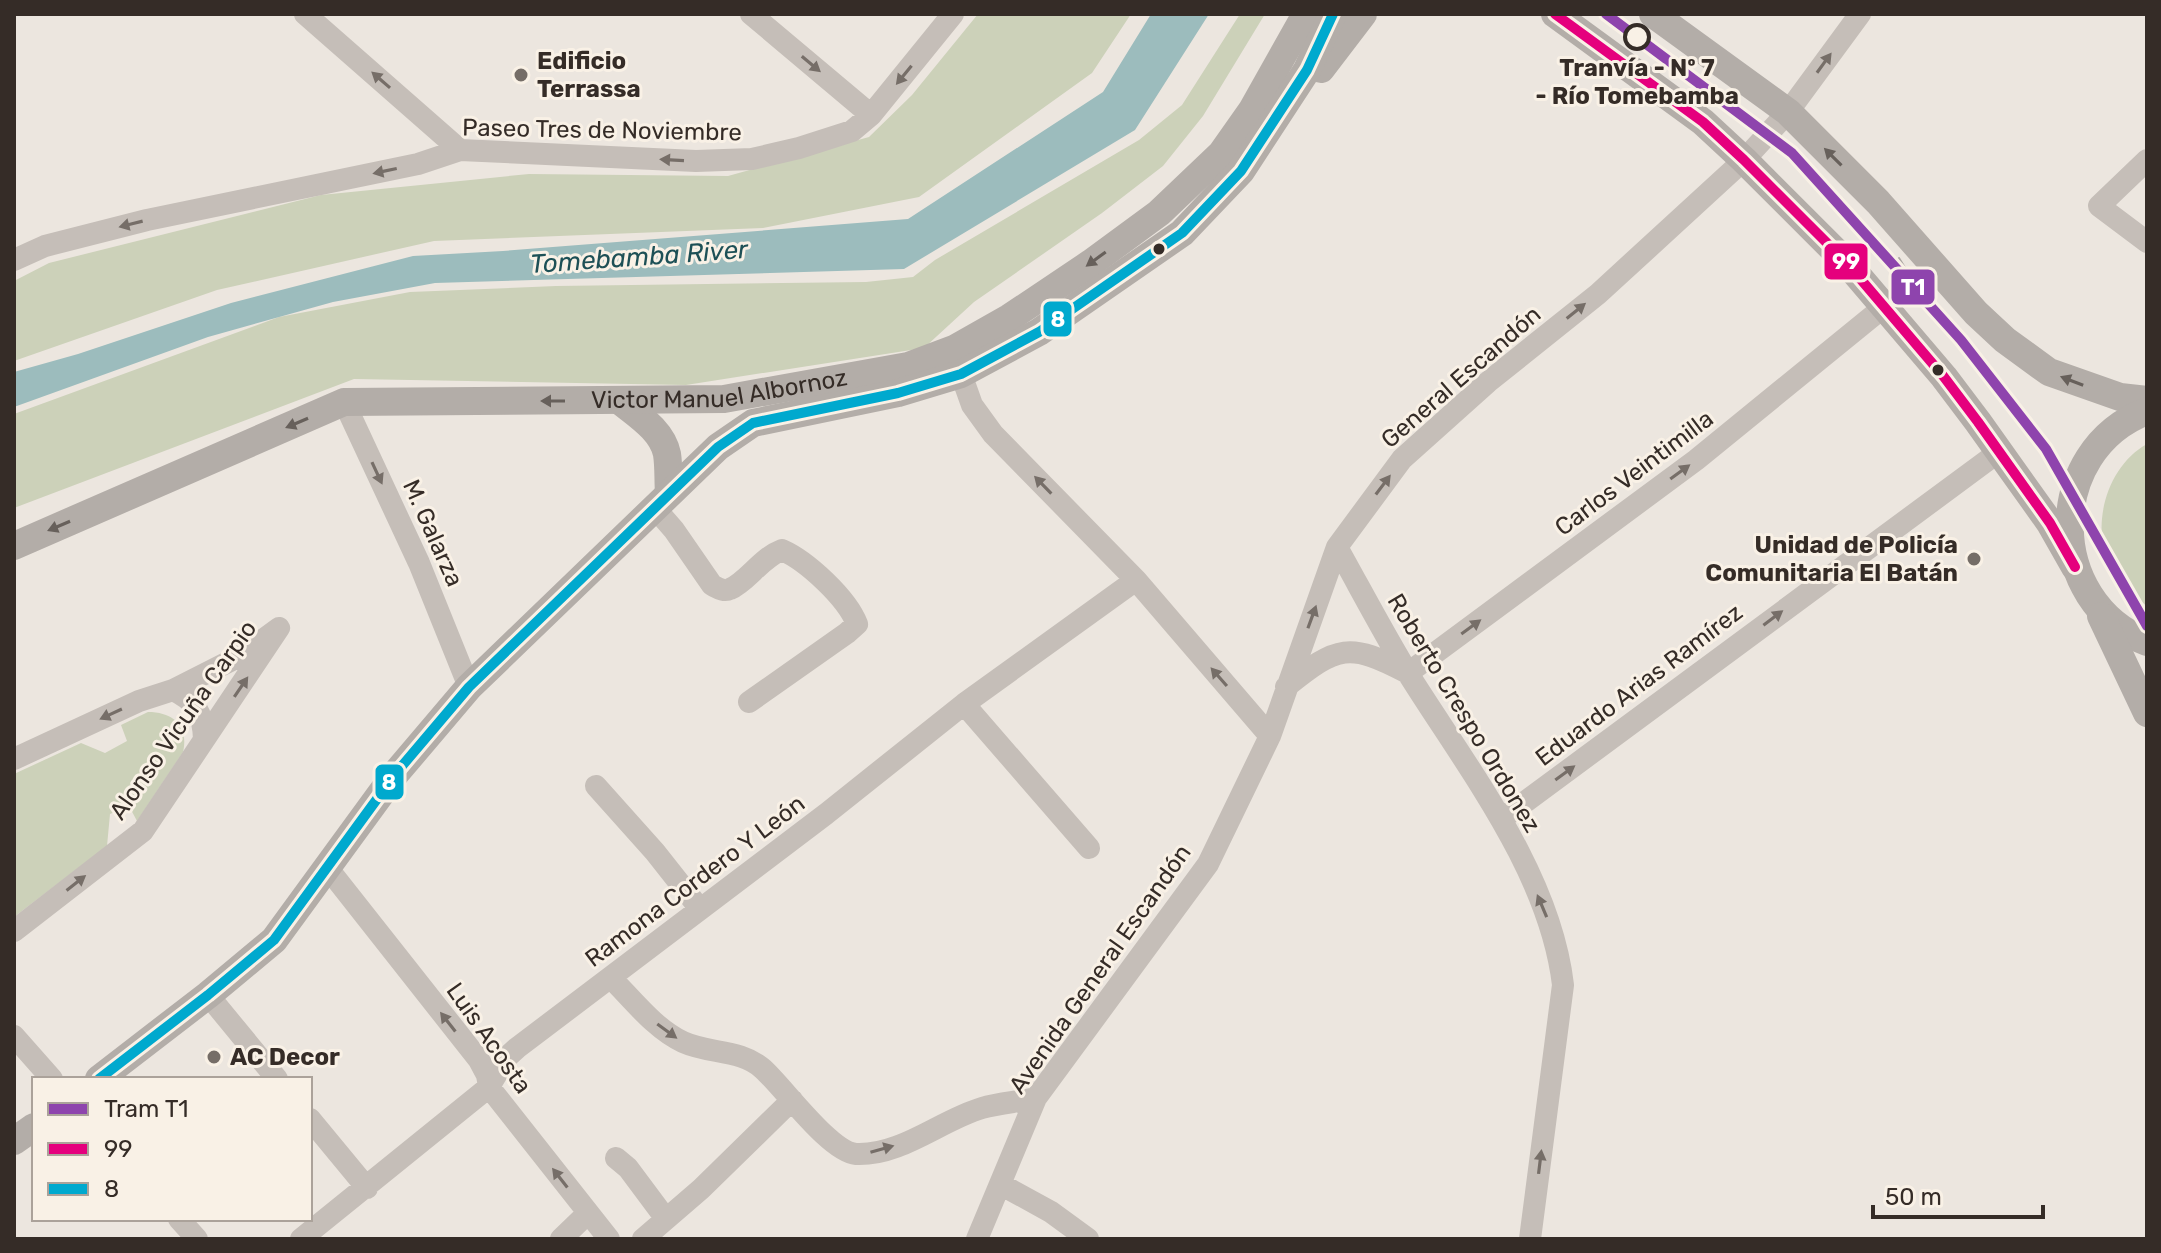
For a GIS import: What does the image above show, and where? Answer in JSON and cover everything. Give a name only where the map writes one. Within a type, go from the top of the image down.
[{"type":"main road","points":[[1159,213],[1234,121],[1293,14]]},
{"type":"main road","name":"Victor Manuel Albornoz","points":[[14,546],[344,402],[724,399],[908,366],[956,348],[1009,318],[1159,213],[1221,154],[1252,110],[1306,14]]},
{"type":"main road","name":"Victor Manuel Albornoz","points":[[695,468],[718,447],[753,423],[898,393],[961,374],[1039,332],[1182,233],[1241,171],[1307,70],[1333,14]]},
{"type":"main road","points":[[1182,233],[1210,215],[1241,187],[1311,83],[1363,14]]},
{"type":"main road","points":[[1555,14],[1703,122],[1846,262],[1885,306],[1944,377],[2055,530],[2094,602],[2147,713]]},
{"type":"main road","points":[[1653,14],[1788,112],[1878,202],[1976,313],[2005,340],[2049,372],[2120,397],[2147,400]]},
{"type":"main road","points":[[620,401],[654,429],[662,440],[666,451],[662,500]]},
{"type":"main road","points":[[102,1077],[274,940],[396,773],[469,687],[695,468],[683,462],[674,448],[677,426],[688,401]]},
{"type":"main road","points":[[2075,567],[2069,520],[2081,473],[2096,448],[2117,428],[2147,411]]},
{"type":"main road","points":[[2094,602],[2112,622],[2147,642]]},
{"type":"main road","points":[[14,1141],[32,1128]]},
{"type":"street","points":[[305,14],[460,150]]},
{"type":"street","points":[[751,14],[871,115]]},
{"type":"street","name":"Paseo Tres de Noviembre","points":[[14,260],[45,246],[147,220],[418,164],[460,150],[696,161],[752,159],[799,148],[852,131],[871,115],[953,14]]},
{"type":"street","name":"General Escandón","points":[[1286,687],[1337,547],[1402,459],[1488,382],[1598,294],[1744,160],[1788,112],[1860,14]]},
{"type":"street","points":[[2147,160],[2099,206],[2147,242]]},
{"type":"street","name":"Carlos Veintimilla","points":[[1408,673],[1696,460],[1885,306]]},
{"type":"street","points":[[961,374],[972,405],[993,434],[1136,580],[1270,736]]},
{"type":"street","name":"M. Galarza","points":[[344,402],[419,563],[469,687]]},
{"type":"street","name":"Eduardo Arias Ramírez","points":[[1502,819],[2000,451]]},
{"type":"street","points":[[662,500],[674,530],[712,585],[720,590],[730,589],[772,554],[782,550],[799,558],[852,611],[857,624],[847,633],[749,702]]},
{"type":"street","name":"Roberto Crespo Ordonez","points":[[1337,547],[1408,673],[1502,819],[1545,912],[1559,952],[1563,985],[1530,1239]]},
{"type":"street","name":"Ramona Cordero Y León","points":[[301,1239],[489,1087],[506,1058],[517,1048],[826,814],[964,704],[1136,580]]},
{"type":"street","name":"Alonso Vicuña Carpio","points":[[14,759],[139,701],[173,690],[244,654],[279,628],[143,831],[14,931]]},
{"type":"street","points":[[1286,687],[1326,656],[1356,650],[1408,673]]},
{"type":"street","name":"Avenida General Escandón","points":[[977,1239],[1036,1098],[1208,864],[1270,736],[1286,687]]},
{"type":"street","points":[[173,690],[188,697],[198,707],[204,739]]},
{"type":"street","points":[[964,704],[1089,848]]},
{"type":"street","points":[[596,786],[700,909]]},
{"type":"street","name":"Luis Acosta","points":[[326,866],[479,1060],[489,1087],[609,1239]]},
{"type":"street","points":[[611,978],[665,1033],[685,1043],[750,1058],[836,1145],[852,1154],[870,1153],[903,1143],[980,1109],[1036,1098]]},
{"type":"street","points":[[208,995],[275,1077]]},
{"type":"street","points":[[14,1036],[50,1077]]},
{"type":"street","points":[[643,1239],[792,1100]]},
{"type":"street","points":[[312,1121],[367,1188]]},
{"type":"street","points":[[616,1158],[628,1168],[666,1219]]},
{"type":"street","points":[[1000,1184],[1051,1212],[1088,1239]]},
{"type":"street","points":[[561,1239],[588,1213]]},
{"type":"street","points":[[181,1221],[197,1239]]},
{"type":"green space","points":[[978,14],[1131,14],[1092,73],[919,197],[763,228],[434,241],[217,290],[14,361],[14,281],[49,263],[321,195],[529,174],[728,176],[869,137],[912,95]]},
{"type":"green space","points":[[1240,14],[1265,14],[1203,116],[1163,166],[1102,213],[974,302],[924,348],[686,385],[354,379],[14,508],[14,414],[279,317],[410,292],[556,286],[866,282],[913,277],[935,260],[1139,140],[1182,105]]},
{"type":"green space","points":[[2147,444],[2147,606],[2124,585],[2110,566],[2102,527],[2107,494],[2114,479],[2134,453]]},
{"type":"green space","points":[[148,712],[165,715],[177,722],[184,735],[183,752],[137,821],[129,806],[110,814],[107,846],[14,917],[14,774],[81,743],[105,753],[127,741],[121,725]]},
{"type":"water","name":"Tomebamba River","points":[[1151,14],[1209,14],[1135,130],[904,269],[435,283],[333,302],[208,337],[14,407],[14,372],[231,303],[413,256],[908,219],[1103,92]]},
{"type":"tram line","name":"T1","points":[[1606,14],[1792,153],[1961,340],[2046,449],[2147,626]]},
{"type":"tram line","points":[[1899,258],[1927,303]]},
{"type":"transit line","name":"8","points":[[102,1077],[274,940],[396,773],[469,687],[718,447],[753,423],[898,393],[961,374],[1039,332],[1182,233],[1241,171],[1307,70],[1333,14]]},
{"type":"transit line","name":"99","points":[[1555,14],[1703,122],[1846,262],[1944,377],[1978,422],[2050,523],[2075,567]]},
{"type":"place","name":"Tranvía - Nº 7 - Río Tomebamba","points":[[1637,37]]},
{"type":"place","name":"Edificio Terrassa","points":[[521,75]]},
{"type":"place","name":"Unidad de Policía Comunitaria El Batán","points":[[1974,559]]},
{"type":"place","name":"AC Decor","points":[[214,1057]]}]
